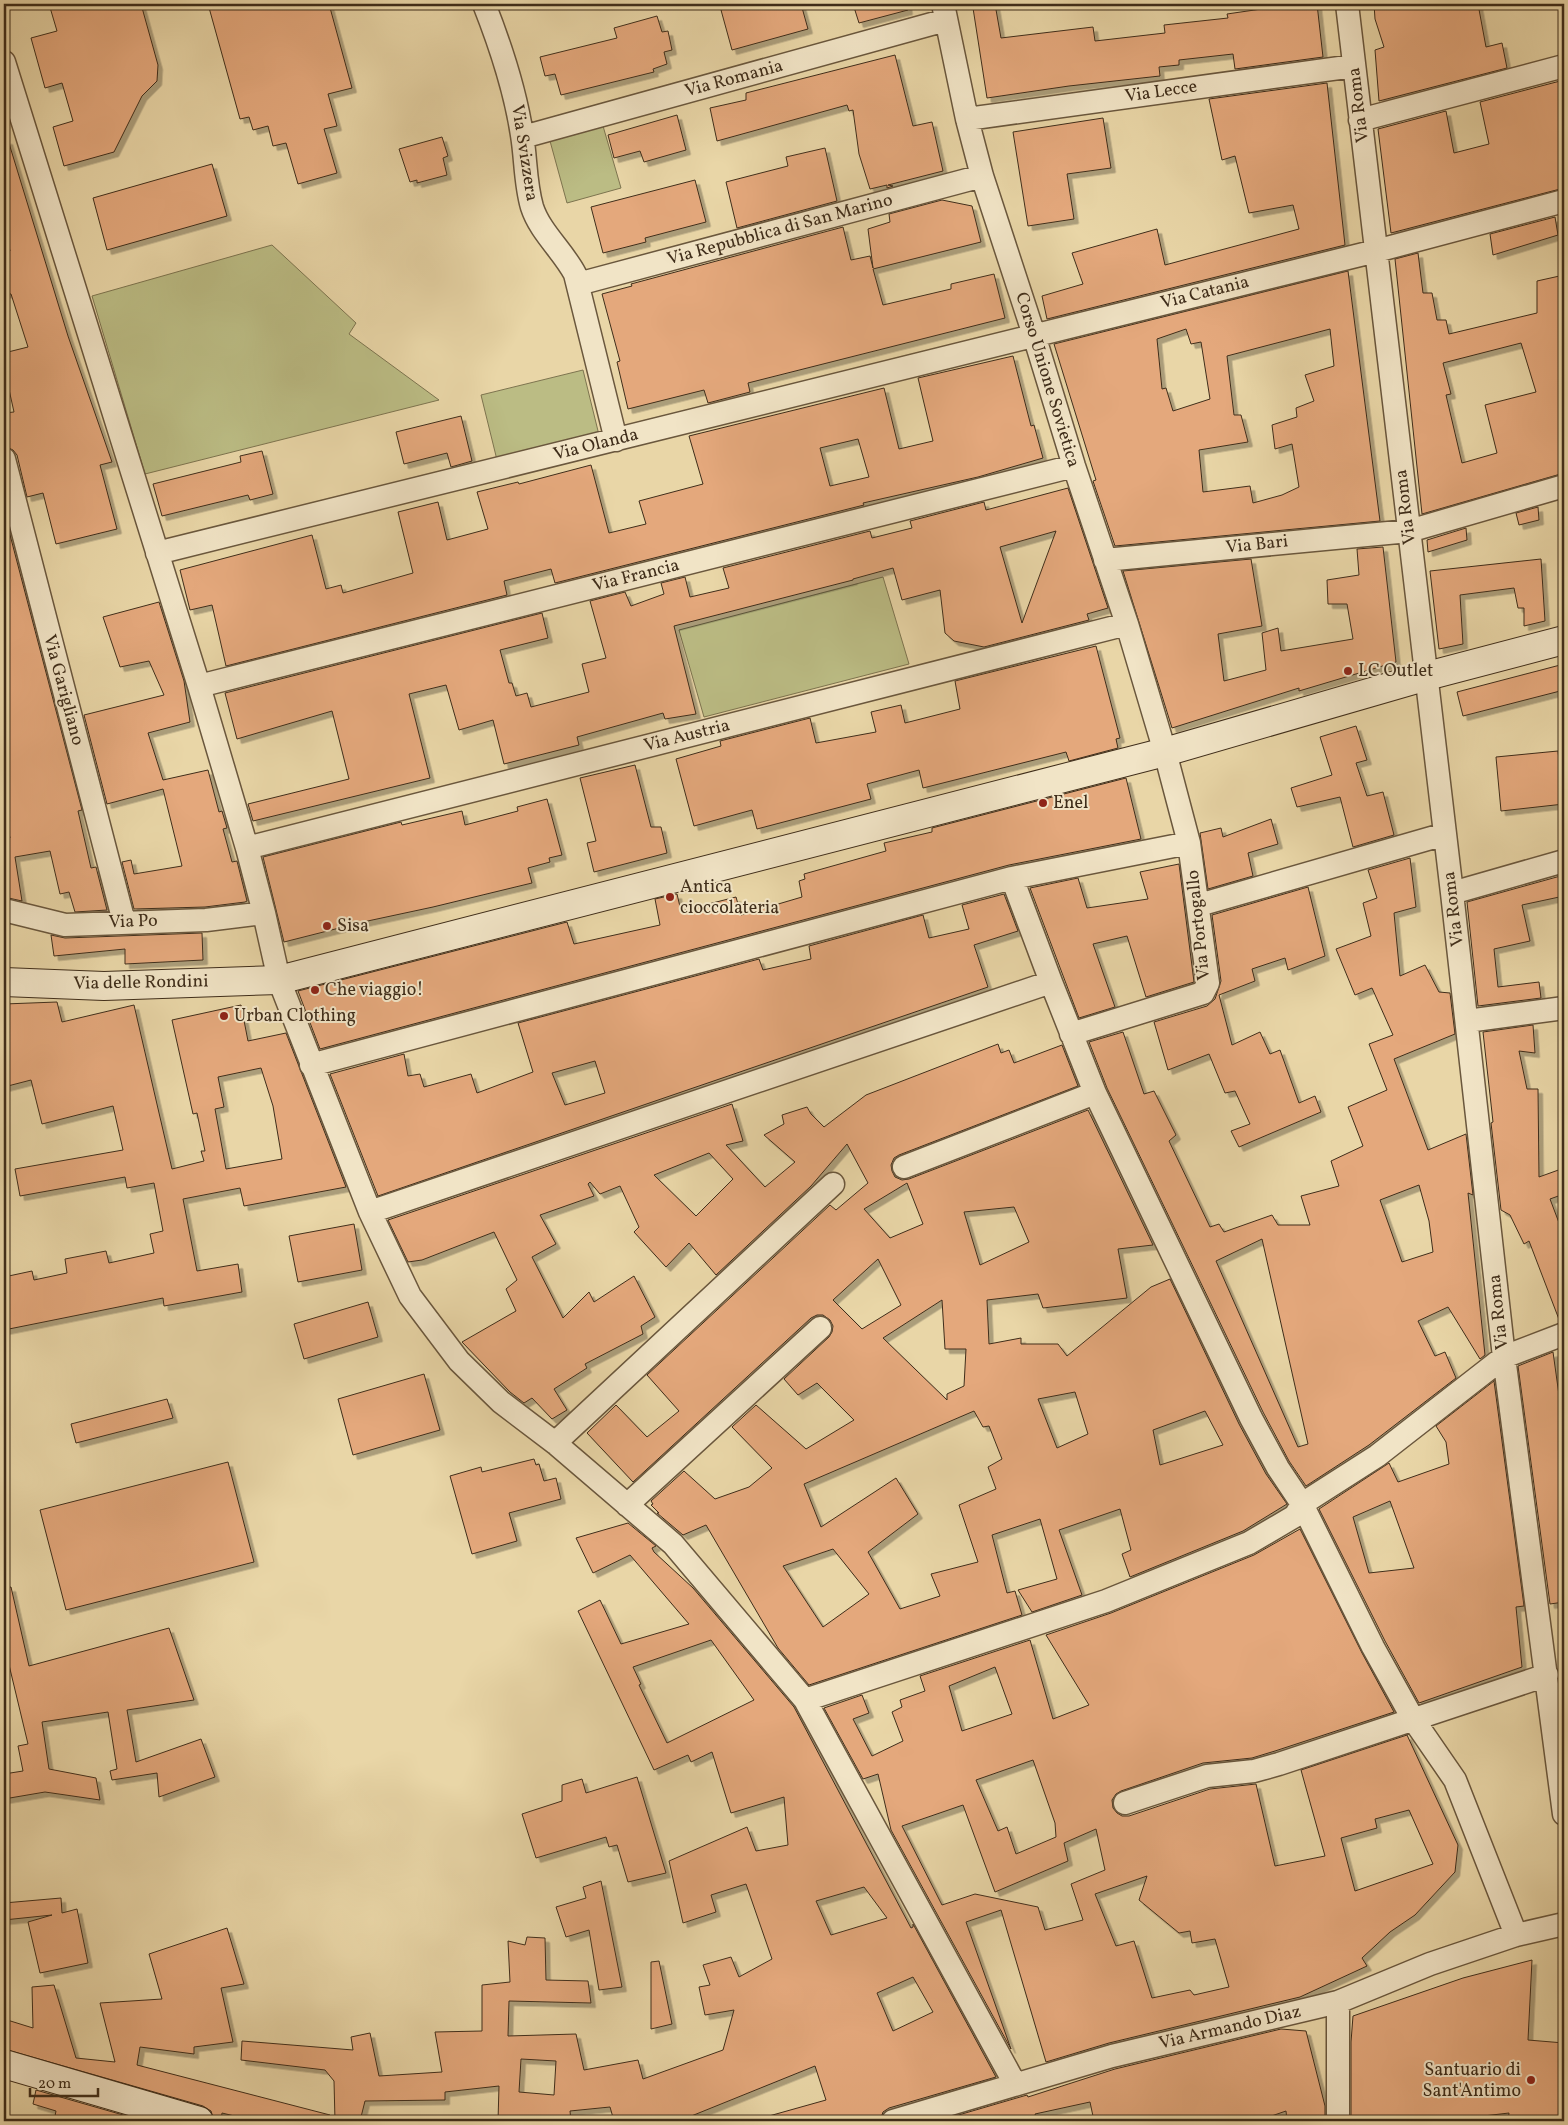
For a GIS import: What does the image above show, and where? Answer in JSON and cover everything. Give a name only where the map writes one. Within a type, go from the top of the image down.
[{"type":"street","name":"Via Svizzera","points":[[484,4],[504,55],[523,137],[525,174],[532,208],[551,241],[566,258],[575,274],[616,440]]},
{"type":"street","name":"Via Roma","points":[[1347,4],[1427,676],[1504,1357],[1564,1814]]},
{"type":"street","name":"Via Romania","points":[[523,137],[945,12]]},
{"type":"street","name":"Corso Unione Sovietica","points":[[945,12],[967,119],[982,176],[1074,466],[1127,624],[1165,752]]},
{"type":"street","points":[[4,62],[198,686],[264,913],[279,980],[370,1212],[410,1296],[459,1361],[501,1402],[555,1443],[673,1544],[806,1700],[1015,2084]]},
{"type":"street","name":"Via Lecce","points":[[967,119],[1354,66]]},
{"type":"street","points":[[1360,120],[1564,66]]},
{"type":"street","name":"Via Repubblica di San Marino","points":[[578,284],[982,176]]},
{"type":"street","name":"Via Catania","points":[[1034,335],[1376,251],[1564,201]]},
{"type":"street","name":"Via Olanda","points":[[157,553],[1034,335]]},
{"type":"street","name":"Via Garigliano","points":[[4,459],[124,922]]},
{"type":"street","name":"Via Francia","points":[[198,686],[1074,466]]},
{"type":"street","name":"Via Bari","points":[[1105,560],[1409,531],[1564,486]]},
{"type":"street","name":"Via Austria","points":[[246,848],[1127,624]]},
{"type":"street","name":"Via delle Rondini","points":[[4,982],[104,986],[279,980],[1165,752],[1427,676],[1564,640]]},
{"type":"street","name":"Via Portogallo","points":[[1071,1034],[1203,993],[1208,983],[1199,905],[1189,843],[1165,752]]},
{"type":"street","points":[[1199,905],[1445,834]]},
{"type":"street","points":[[312,1065],[1012,878],[1189,843]]},
{"type":"street","points":[[1452,893],[1564,861]]},
{"type":"street","points":[[1012,878],[1071,1034],[1096,1093],[1250,1418],[1278,1468],[1302,1504],[1373,1647],[1413,1719],[1455,1780],[1516,1934]]},
{"type":"street","name":"Via Po","points":[[4,910],[65,926],[206,920],[264,913]]},
{"type":"street","points":[[370,1212],[1051,982]]},
{"type":"street","points":[[1467,1021],[1564,1008]]},
{"type":"street","points":[[904,1167],[1096,1093]]},
{"type":"street","points":[[555,1443],[833,1184]]},
{"type":"street","points":[[627,1505],[820,1328]]},
{"type":"street","points":[[806,1700],[1106,1601],[1249,1543],[1295,1516],[1302,1504],[1378,1456],[1504,1357],[1564,1334]]},
{"type":"street","points":[[1125,1803],[1208,1776],[1254,1771],[1279,1764],[1547,1675]]},
{"type":"street","name":"Via Armando Diaz","points":[[893,2121],[1112,2056],[1338,2002],[1430,1964],[1516,1934],[1564,1924]]},
{"type":"street","points":[[1338,2002],[1338,2121]]},
{"type":"street","points":[[4,2064],[199,2121]]},
{"type":"green space","points":[[603,126],[621,188],[567,203],[550,141]]},
{"type":"green space","points":[[272,245],[356,323],[349,334],[439,400],[145,474],[92,296]]},
{"type":"green space","points":[[583,370],[599,435],[497,460],[481,395]]},
{"type":"green space","points":[[883,577],[909,664],[704,717],[679,630]]},
{"type":"building","points":[[49,4],[141,4],[158,65],[157,81],[142,96],[114,152],[64,166],[53,127],[73,121],[62,83],[45,88],[31,38],[57,31]]},
{"type":"building","points":[[208,4],[329,4],[352,88],[328,94],[337,126],[324,129],[337,173],[298,184],[286,143],[273,146],[268,126],[253,130],[249,117],[240,119]]},
{"type":"building","points":[[741,4],[801,4],[808,29],[732,50],[721,10]]},
{"type":"building","points":[[853,4],[907,4],[908,10],[859,23]]},
{"type":"building","points":[[995,4],[1001,38],[1093,27],[1095,41],[1165,33],[1164,25],[1228,18],[1227,14],[1282,6],[1317,4],[1323,57],[1235,69],[1233,54],[1179,60],[1179,65],[1159,67],[1160,76],[1069,86],[987,98],[973,8]]},
{"type":"building","points":[[1374,4],[1478,4],[1486,47],[1502,43],[1507,68],[1379,101],[1375,50],[1384,47],[1375,19]]},
{"type":"building","points":[[657,16],[662,32],[668,31],[672,50],[664,52],[667,64],[653,69],[654,72],[561,95],[555,74],[545,76],[540,57],[617,38],[614,28]]},
{"type":"building","points":[[895,55],[913,126],[932,122],[943,171],[888,185],[893,186],[887,188],[887,185],[870,189],[859,154],[853,110],[849,111],[847,105],[717,141],[710,108],[746,100],[746,93]]},
{"type":"building","points":[[1564,80],[1564,188],[1391,233],[1378,129],[1446,111],[1454,153],[1489,144],[1480,102]]},
{"type":"building","points":[[1327,83],[1345,245],[1047,319],[1042,296],[1083,284],[1072,253],[1157,229],[1165,265],[1299,229],[1293,205],[1249,213],[1235,156],[1222,160],[1209,99]]},
{"type":"building","points":[[677,115],[686,150],[644,162],[640,151],[614,158],[608,135]]},
{"type":"building","points":[[1103,118],[1111,168],[1067,174],[1074,219],[1028,226],[1013,132]]},
{"type":"building","points":[[442,137],[448,156],[443,158],[447,175],[417,183],[417,180],[410,182],[399,149]]},
{"type":"building","points":[[4,140],[8,140],[68,336],[112,462],[100,465],[117,529],[56,544],[43,493],[27,497],[17,455],[13,450],[4,446],[4,413],[14,412],[4,367],[4,353],[28,347],[11,294],[4,293],[4,253],[10,251],[4,226]]},
{"type":"building","points":[[825,148],[837,201],[737,228],[726,182],[788,166],[786,157]]},
{"type":"building","points":[[212,164],[227,216],[107,250],[93,198]]},
{"type":"building","points":[[695,180],[706,222],[645,238],[646,242],[603,253],[591,207]]},
{"type":"building","points":[[942,200],[972,206],[981,242],[873,269],[883,305],[951,289],[951,284],[994,274],[1005,318],[748,383],[750,392],[708,403],[704,390],[628,409],[617,362],[620,361],[602,294],[632,286],[631,284],[843,227],[851,260],[870,256],[873,268],[868,229],[890,222],[889,214]]},
{"type":"building","points":[[1555,217],[1558,235],[1493,255],[1490,234]]},
{"type":"building","points":[[1418,253],[1423,293],[1432,293],[1437,320],[1446,320],[1449,334],[1537,313],[1537,281],[1564,275],[1564,473],[1422,514],[1395,259]],"holes":[[[1521,343],[1536,392],[1485,405],[1497,453],[1462,463],[1446,395],[1451,394],[1443,363]]]},
{"type":"building","points":[[1348,271],[1380,521],[1115,546],[1093,481],[1096,480],[1054,344]],"holes":[[[1186,329],[1191,344],[1201,342],[1210,399],[1173,411],[1166,388],[1162,389],[1157,339]],[[1330,329],[1334,366],[1305,375],[1314,401],[1296,408],[1297,417],[1272,425],[1275,449],[1292,444],[1299,487],[1282,495],[1253,503],[1250,486],[1203,492],[1199,450],[1248,442],[1241,415],[1234,415],[1227,356]]]},
{"type":"building","points":[[1013,356],[1031,426],[1034,425],[1043,458],[978,477],[863,503],[864,505],[555,583],[551,569],[504,581],[507,595],[226,666],[212,605],[190,610],[180,570],[312,535],[326,589],[341,585],[343,593],[413,573],[398,512],[438,502],[447,540],[488,529],[477,492],[518,482],[519,484],[591,465],[609,533],[646,524],[639,501],[703,484],[689,436],[884,388],[899,449],[933,441],[918,378]],"holes":[[[858,439],[869,477],[830,486],[820,448]]]},
{"type":"building","points":[[461,416],[472,461],[451,467],[447,453],[404,464],[396,432]]},
{"type":"building","points":[[262,451],[273,494],[250,500],[248,495],[162,516],[153,484],[241,462],[240,456]]},
{"type":"building","points":[[1068,488],[1108,608],[1087,614],[1089,620],[984,647],[954,641],[945,633],[940,590],[902,600],[893,568],[674,626],[696,714],[665,719],[663,713],[577,737],[579,745],[504,764],[493,720],[459,730],[446,685],[409,694],[430,778],[253,821],[248,804],[349,779],[332,711],[237,739],[225,693],[542,613],[548,638],[500,650],[509,683],[512,683],[516,696],[527,693],[531,707],[589,692],[582,664],[606,658],[590,601],[625,592],[631,606],[664,594],[661,583],[685,577],[690,597],[729,588],[723,568],[870,531],[872,538],[912,528],[910,521],[984,502],[986,510]],"holes":[[[1056,531],[1022,623],[1000,547]]]},
{"type":"building","points":[[1538,507],[1539,520],[1519,525],[1516,513]]},
{"type":"building","points":[[4,512],[82,810],[78,811],[91,868],[96,867],[107,910],[75,912],[69,892],[60,894],[50,851],[15,857],[22,901],[4,897],[4,839],[10,838],[4,810]]},
{"type":"building","points":[[1466,528],[1467,540],[1428,552],[1427,540]]},
{"type":"building","points":[[1383,547],[1396,662],[1299,691],[1299,688],[1172,728],[1123,571],[1251,559],[1262,626],[1218,634],[1224,681],[1266,670],[1262,633],[1278,628],[1281,651],[1353,639],[1347,604],[1328,604],[1327,580],[1359,575],[1357,549]]},
{"type":"building","points":[[1541,559],[1545,621],[1524,626],[1524,608],[1518,608],[1514,588],[1460,595],[1463,644],[1439,649],[1430,571]]},
{"type":"building","points":[[159,602],[184,681],[190,722],[148,733],[163,780],[208,770],[219,812],[222,811],[227,828],[223,829],[232,862],[237,861],[247,901],[245,902],[205,907],[134,909],[122,862],[131,860],[134,874],[182,866],[163,789],[107,804],[84,715],[164,695],[149,661],[120,667],[103,617]]},
{"type":"building","points":[[1096,646],[1120,738],[1116,739],[1118,748],[1069,761],[1066,752],[923,788],[919,770],[867,784],[871,799],[757,829],[752,810],[694,826],[676,759],[721,746],[720,741],[810,718],[816,743],[876,732],[871,712],[901,705],[905,723],[960,709],[955,681]]},
{"type":"building","points":[[1564,664],[1564,690],[1463,716],[1457,692]]},
{"type":"building","points":[[1356,726],[1367,760],[1356,763],[1367,796],[1383,792],[1394,835],[1353,847],[1340,797],[1297,807],[1291,788],[1332,775],[1320,737]]},
{"type":"building","points":[[1558,751],[1564,804],[1501,811],[1496,757]]},
{"type":"building","points":[[635,765],[651,827],[661,827],[667,853],[594,872],[587,843],[596,841],[580,778]]},
{"type":"building","points":[[1126,778],[1141,839],[1009,865],[320,1049],[298,991],[567,922],[574,944],[660,925],[655,899],[677,894],[681,911],[736,897],[741,915],[802,897],[799,881],[805,879],[804,874],[886,851],[884,843],[932,832],[932,828]]},
{"type":"building","points":[[547,799],[562,855],[549,858],[550,862],[528,868],[532,883],[284,942],[263,857],[401,822],[402,825],[462,811],[465,825],[518,811],[517,807]]},
{"type":"building","points":[[1271,819],[1278,844],[1248,853],[1253,876],[1208,889],[1200,833],[1221,828],[1223,837]]},
{"type":"building","points":[[1410,858],[1416,907],[1394,913],[1400,976],[1425,965],[1439,992],[1450,993],[1455,1034],[1394,1059],[1428,1150],[1466,1134],[1473,1195],[1468,1193],[1485,1355],[1480,1359],[1448,1307],[1418,1321],[1435,1356],[1445,1352],[1456,1378],[1369,1445],[1306,1486],[1289,1461],[1263,1412],[1107,1088],[1089,1042],[1123,1032],[1144,1094],[1154,1091],[1176,1135],[1169,1141],[1210,1227],[1219,1224],[1224,1232],[1272,1215],[1278,1225],[1310,1225],[1301,1196],[1339,1186],[1331,1161],[1363,1146],[1348,1107],[1387,1090],[1369,1044],[1393,1035],[1372,988],[1355,995],[1336,949],[1371,936],[1363,903],[1377,898],[1368,870]],"holes":[[[1419,1185],[1429,1221],[1433,1252],[1402,1262],[1380,1200]],[[1262,1239],[1308,1444],[1298,1447],[1216,1261]]]},
{"type":"building","points":[[1179,864],[1194,982],[1146,997],[1127,936],[1093,944],[1115,1007],[1079,1018],[1030,888],[1078,878],[1087,908],[1148,899],[1140,872]]},
{"type":"building","points":[[1564,875],[1564,896],[1522,905],[1530,941],[1494,949],[1498,987],[1539,982],[1541,998],[1478,1006],[1467,902]]},
{"type":"building","points":[[1308,887],[1325,956],[1288,970],[1285,958],[1252,969],[1255,981],[1219,995],[1232,1045],[1260,1032],[1270,1054],[1280,1050],[1299,1103],[1315,1096],[1321,1112],[1239,1147],[1231,1131],[1250,1124],[1235,1091],[1225,1093],[1209,1054],[1168,1070],[1154,1022],[1207,1006],[1215,999],[1221,981],[1212,915]]},
{"type":"building","points":[[1004,894],[1018,931],[974,945],[988,987],[378,1196],[330,1074],[404,1054],[408,1076],[420,1074],[424,1087],[471,1074],[477,1093],[533,1072],[518,1023],[759,959],[763,970],[811,959],[809,946],[923,915],[929,938],[969,929],[962,905]],"holes":[[[595,1061],[605,1093],[565,1105],[552,1073]]]},
{"type":"building","points":[[202,933],[203,960],[125,964],[125,949],[54,956],[51,935],[65,938]]},
{"type":"building","points":[[57,1002],[62,1022],[134,1005],[172,1169],[204,1161],[201,1151],[205,1151],[197,1113],[193,1114],[172,1020],[241,1005],[248,1041],[286,1033],[346,1187],[244,1206],[240,1188],[183,1199],[197,1271],[238,1264],[242,1292],[164,1306],[163,1298],[4,1330],[4,1277],[32,1271],[34,1280],[67,1273],[65,1259],[106,1251],[109,1263],[154,1253],[150,1234],[163,1231],[154,1183],[127,1188],[125,1177],[20,1196],[15,1169],[123,1150],[113,1106],[42,1124],[31,1080],[4,1087],[4,1004]],"holes":[[[261,1068],[273,1106],[282,1159],[226,1169],[215,1109],[224,1107],[218,1077]]]},
{"type":"building","points":[[1533,1025],[1535,1053],[1519,1051],[1527,1089],[1538,1089],[1539,1177],[1564,1168],[1564,1194],[1550,1199],[1564,1236],[1564,1321],[1560,1322],[1529,1241],[1524,1244],[1510,1215],[1501,1210],[1491,1123],[1493,1122],[1483,1032]]},
{"type":"building","points":[[998,1044],[1001,1053],[1009,1050],[1014,1063],[1062,1045],[1078,1086],[899,1155],[894,1158],[891,1165],[892,1171],[895,1177],[902,1180],[909,1179],[1088,1110],[1153,1245],[1118,1249],[1127,1298],[1043,1308],[1038,1294],[987,1300],[989,1344],[1021,1338],[1021,1344],[1058,1344],[1067,1356],[1151,1287],[1170,1279],[1239,1424],[1266,1474],[1287,1504],[1243,1531],[1130,1577],[1122,1554],[1131,1550],[1120,1509],[1059,1530],[1082,1595],[1032,1612],[1018,1590],[1057,1579],[1040,1519],[992,1535],[1007,1593],[1015,1591],[1022,1615],[809,1685],[778,1648],[706,1525],[683,1535],[657,1513],[659,1513],[651,1505],[653,1504],[651,1501],[684,1471],[715,1499],[749,1487],[772,1468],[732,1427],[756,1405],[806,1449],[854,1420],[817,1383],[798,1395],[784,1379],[829,1337],[833,1326],[830,1320],[823,1315],[811,1318],[633,1482],[587,1433],[616,1405],[647,1437],[679,1411],[647,1375],[830,1205],[836,1210],[868,1183],[847,1144],[811,1186],[716,1275],[689,1243],[666,1267],[634,1232],[639,1227],[620,1186],[600,1194],[590,1182],[588,1184],[594,1196],[540,1215],[556,1244],[532,1257],[563,1318],[589,1292],[594,1302],[634,1276],[655,1317],[641,1326],[643,1334],[585,1364],[587,1368],[554,1389],[567,1410],[552,1419],[532,1398],[524,1403],[510,1392],[462,1342],[516,1311],[506,1289],[517,1280],[494,1232],[422,1260],[408,1262],[388,1220],[732,1104],[743,1141],[726,1145],[765,1187],[795,1162],[764,1135],[784,1124],[782,1115],[807,1107],[824,1127],[866,1095]],"holes":[[[709,1153],[733,1179],[696,1216],[654,1175]],[[907,1183],[923,1224],[890,1238],[864,1209]],[[1014,1207],[1029,1242],[980,1265],[964,1212]],[[878,1259],[901,1305],[862,1329],[833,1300]],[[942,1300],[945,1349],[966,1349],[964,1386],[947,1394],[947,1400],[883,1338]],[[1075,1392],[1088,1434],[1057,1448],[1038,1399]],[[974,1411],[983,1427],[989,1426],[1002,1459],[988,1467],[996,1489],[959,1505],[978,1562],[931,1574],[940,1596],[900,1609],[868,1552],[918,1514],[896,1478],[821,1527],[804,1484]],[[1205,1411],[1223,1445],[1160,1465],[1153,1430]],[[833,1549],[869,1594],[823,1627],[783,1566]]]},
{"type":"building","points":[[354,1224],[362,1270],[298,1282],[289,1236]]},
{"type":"building","points":[[368,1302],[378,1337],[304,1359],[294,1324]]},
{"type":"building","points":[[1553,1352],[1564,1431],[1564,1602],[1550,1604],[1518,1366]]},
{"type":"building","points":[[424,1374],[440,1430],[353,1455],[338,1399]]},
{"type":"building","points":[[1494,1381],[1524,1606],[1516,1607],[1522,1667],[1419,1703],[1385,1641],[1319,1509],[1389,1463],[1398,1482],[1449,1464],[1446,1442],[1436,1426]],"holes":[[[1390,1501],[1414,1568],[1369,1573],[1353,1517]]]},
{"type":"building","points":[[167,1399],[173,1418],[76,1443],[71,1424]]},
{"type":"building","points":[[534,1459],[536,1465],[539,1464],[544,1481],[556,1478],[561,1499],[509,1513],[517,1541],[472,1554],[450,1476],[481,1467],[482,1472]]},
{"type":"building","points":[[228,1462],[254,1562],[66,1610],[40,1510]]},
{"type":"building","points":[[628,1523],[656,1546],[652,1548],[654,1552],[693,1588],[794,1707],[911,1928],[913,1924],[996,2077],[889,2108],[883,2112],[880,2121],[770,2121],[769,2116],[826,2100],[815,2066],[679,2121],[614,2121],[610,2107],[570,2111],[571,2121],[498,2121],[499,2086],[445,2092],[445,2100],[365,2101],[360,2121],[335,2121],[334,2081],[325,2070],[241,2060],[242,2041],[353,2050],[351,2037],[370,2033],[379,2076],[442,2072],[435,2032],[482,2031],[482,1985],[510,1982],[508,1941],[525,1945],[527,1937],[545,1938],[546,1980],[588,1981],[591,2003],[509,2001],[508,2036],[576,2034],[584,2070],[638,2060],[643,2079],[723,2050],[734,2010],[705,2015],[699,1987],[710,1985],[703,1965],[731,1957],[739,1977],[772,1959],[746,1884],[711,1895],[716,1912],[683,1923],[669,1861],[747,1827],[756,1851],[788,1845],[784,1797],[731,1813],[712,1752],[691,1762],[688,1755],[654,1770],[578,1611],[600,1600],[621,1644],[689,1624],[630,1555],[593,1573],[576,1538]],"holes":[[[711,1640],[754,1700],[667,1743],[639,1685],[641,1684],[633,1667]],[[864,1887],[887,1918],[831,1935],[816,1901]],[[913,1977],[933,2012],[893,2031],[877,1993]],[[521,2059],[556,2061],[554,2095],[519,2092]]]},
{"type":"building","points":[[1300,1529],[1362,1653],[1394,1712],[1252,1758],[1203,1763],[1121,1791],[1112,1800],[1113,1808],[1122,1816],[1129,1816],[1210,1789],[1256,1784],[1275,1866],[1325,1856],[1301,1770],[1407,1735],[1458,1845],[1455,1872],[1415,1915],[1390,1932],[1362,1958],[1367,1966],[1300,1997],[1109,2043],[1046,2062],[1001,1910],[966,1922],[1011,2049],[891,1830],[878,1774],[863,1779],[824,1708],[862,1695],[869,1713],[853,1719],[872,1756],[903,1741],[892,1712],[902,1707],[900,1700],[925,1691],[920,1676],[1030,1640],[1053,1719],[1089,1705],[1046,1635],[1111,1613],[1254,1555]],"holes":[[[995,1667],[1012,1714],[962,1731],[949,1686]],[[1033,1760],[1055,1823],[1056,1837],[1016,1854],[1007,1827],[998,1831],[976,1780]],[[963,1805],[995,1892],[1068,1861],[1064,1843],[1096,1829],[1105,1870],[1071,1884],[1083,1920],[1045,1930],[1038,1907],[975,1894],[942,1905],[902,1826]],[[1409,1810],[1433,1864],[1355,1891],[1341,1838],[1377,1828],[1375,1819]],[[1147,1876],[1139,1900],[1179,1933],[1190,1931],[1192,1943],[1215,1939],[1229,1987],[1194,1995],[1190,1990],[1152,1998],[1134,1941],[1116,1946],[1095,1894]]]},
{"type":"building","points":[[11,1587],[29,1666],[169,1628],[194,1700],[127,1710],[136,1762],[201,1739],[215,1777],[159,1797],[157,1773],[112,1780],[110,1771],[117,1769],[108,1712],[42,1722],[49,1769],[96,1778],[100,1800],[45,1792],[4,1799],[4,1774],[23,1771],[18,1746],[28,1744],[4,1644],[4,1588]]},
{"type":"building","points":[[637,1777],[666,1873],[628,1882],[617,1845],[609,1847],[606,1837],[536,1858],[522,1814],[562,1801],[562,1785],[582,1779],[586,1793]]},
{"type":"building","points":[[601,1881],[622,1987],[599,1990],[589,1930],[566,1937],[556,1907],[586,1898],[583,1887]]},
{"type":"building","points":[[61,1898],[62,1913],[77,1909],[88,1963],[40,1973],[28,1922],[52,1915],[4,1920],[4,1903]]},
{"type":"building","points":[[227,1928],[244,1984],[221,1988],[233,2042],[194,2047],[194,2054],[140,2047],[137,2065],[330,2115],[330,2121],[255,2121],[222,2113],[221,2121],[214,2121],[211,2111],[203,2106],[4,2049],[4,2019],[33,2028],[32,1987],[54,1985],[76,2058],[115,2062],[100,2003],[162,1999],[149,1954]]},
{"type":"building","points":[[1532,1960],[1528,2040],[1564,2043],[1564,2121],[1508,2121],[1509,2113],[1441,2121],[1351,2121],[1351,2042],[1353,2016],[1463,1978]]},
{"type":"building","points":[[659,1961],[672,2024],[651,2029],[651,1962]]},
{"type":"building","points":[[1281,2029],[1306,2031],[1325,2106],[1325,2121],[1287,2121],[1286,2111],[1257,2121],[1094,2121],[1090,2102],[1035,2114],[1037,2121],[938,2121],[1027,2095],[1028,2097],[1115,2069]]},
{"type":"building","points":[[36,2090],[144,2121],[54,2121],[56,2111],[33,2104]]},
{"type":"place","name":"LC Outlet","points":[[1348,671]]},
{"type":"place","name":"Enel","points":[[1043,803]]},
{"type":"place","name":"Antica cioccolateria","points":[[670,897]]},
{"type":"place","name":"Sisa","points":[[327,926]]},
{"type":"place","name":"Che viaggio!","points":[[315,990]]},
{"type":"place","name":"Urban Clothing","points":[[224,1016]]},
{"type":"place","name":"Santuario di Sant'Antimo","points":[[1531,2080]]}]
